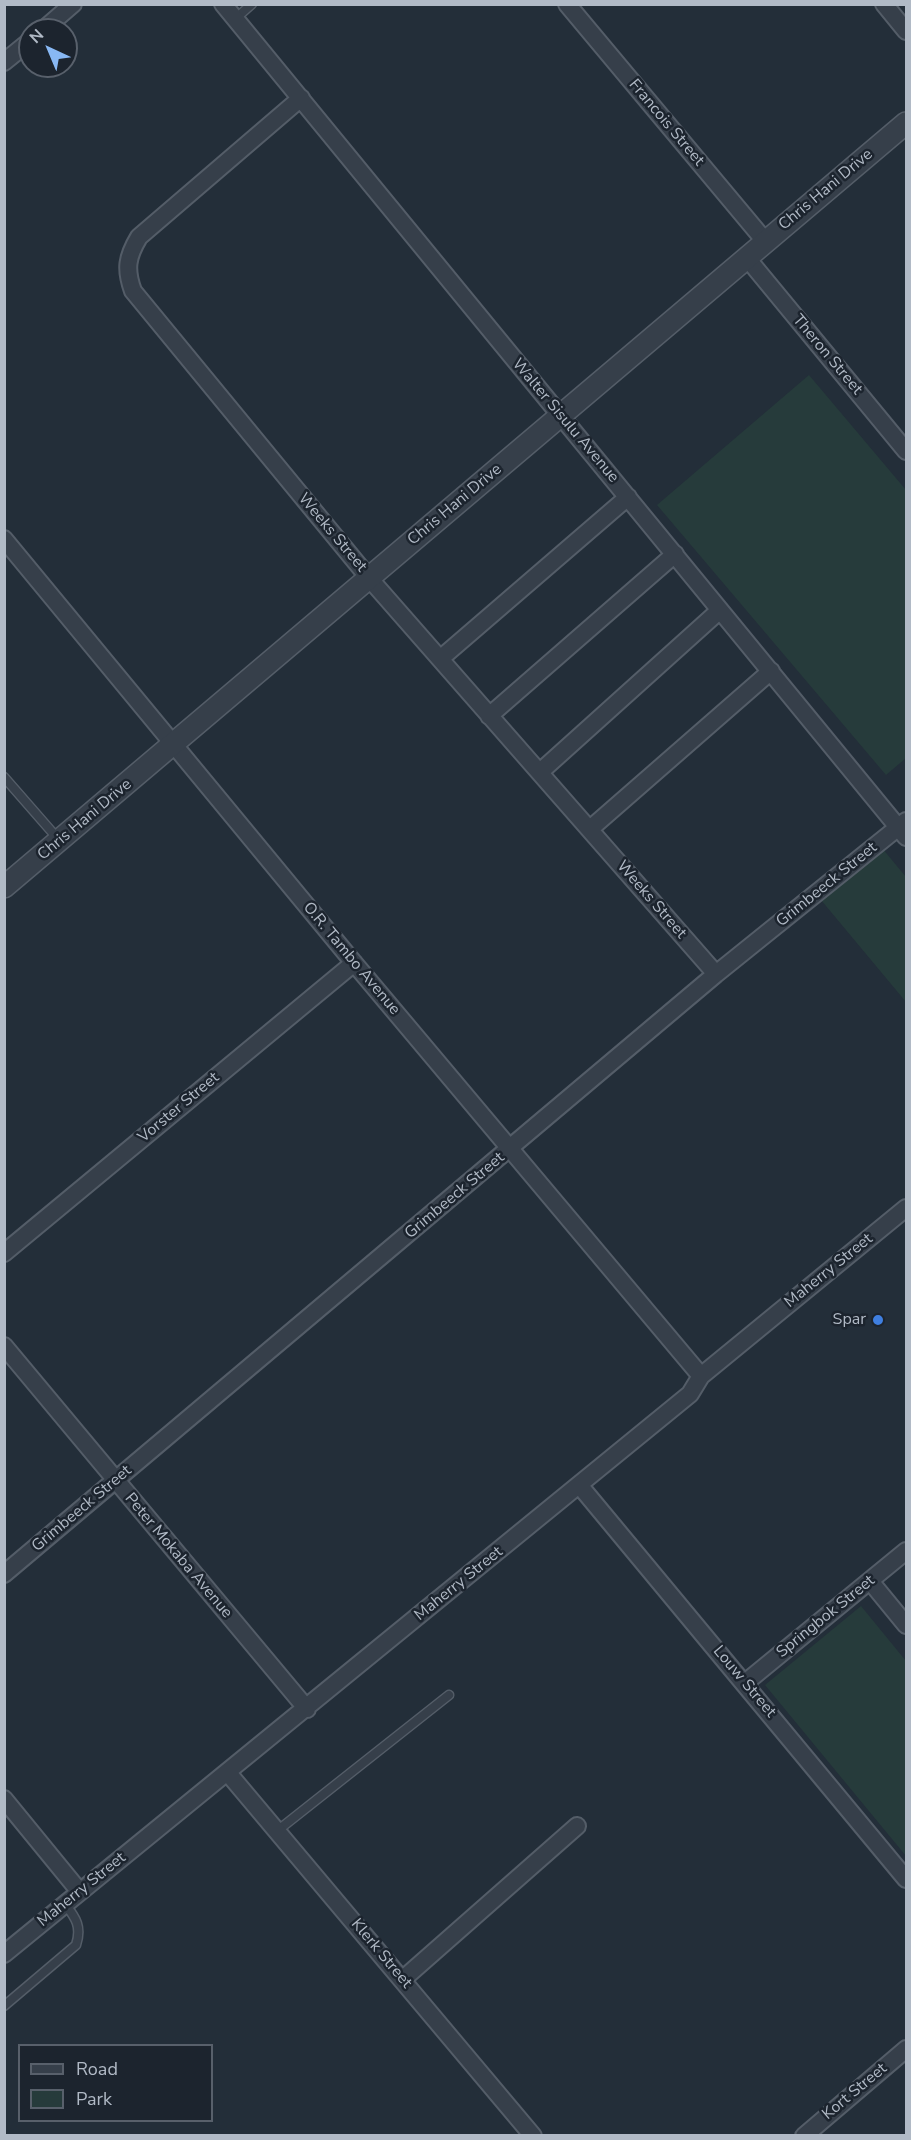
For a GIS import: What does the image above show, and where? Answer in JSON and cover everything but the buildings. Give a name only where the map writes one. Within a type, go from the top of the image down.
[{"type":"street","points":[[57,18],[73,4]]},
{"type":"street","name":"Walter Sisulu Avenue","points":[[223,4],[720,610],[904,828]]},
{"type":"street","name":"Francois Street","points":[[567,4],[765,241]]},
{"type":"street","points":[[884,4],[906,31]]},
{"type":"street","points":[[4,62],[18,51]]},
{"type":"street","name":"Weeks Street","points":[[301,98],[139,237],[129,254],[126,273],[133,291],[369,578],[716,974]]},
{"type":"street","name":"Chris Hani Drive","points":[[4,887],[906,123]]},
{"type":"street","name":"Theron Street","points":[[747,258],[906,451]]},
{"type":"street","points":[[440,659],[628,496]]},
{"type":"street","name":"O.R. Tambo Avenue","points":[[4,539],[175,743],[354,963],[701,1376]]},
{"type":"street","points":[[489,716],[675,554]]},
{"type":"street","points":[[540,772],[720,610]]},
{"type":"street","points":[[590,829],[771,671]]},
{"type":"street","name":"Grimbeeck Street","points":[[4,1574],[510,1150],[716,974],[904,828]]},
{"type":"street","name":"Vorster Street","points":[[4,1253],[354,963]]},
{"type":"street","name":"Maherry Street","points":[[4,1953],[579,1486],[690,1394],[701,1376],[906,1208]]},
{"type":"street","name":"Peter Mokaba Avenue","points":[[4,1346],[307,1709]]},
{"type":"street","name":"Louw Street","points":[[579,1486],[906,1879]]},
{"type":"street","name":"Springbok Street","points":[[745,1683],[906,1551]]},
{"type":"street","points":[[870,1581],[906,1625]]},
{"type":"street","name":"Klerk Street","points":[[228,1773],[533,2136]]},
{"type":"street","points":[[4,1799],[80,1892]]},
{"type":"street","points":[[402,1980],[577,1826]]},
{"type":"street","name":"Kort Street","points":[[804,2136],[906,2049]]},
{"type":"lane","points":[[235,19],[252,4]]},
{"type":"lane","points":[[4,777],[60,841]]},
{"type":"lane","points":[[277,1831],[449,1695]]},
{"type":"lane","points":[[4,2006],[76,1945],[80,1930],[66,1904]]},
{"type":"green space","points":[[809,375],[906,490],[906,758],[886,775],[657,505]]},
{"type":"green space","points":[[882,848],[906,877],[906,1002],[821,900]]},
{"type":"green space","points":[[861,1606],[906,1661],[906,1856],[765,1685]]},
{"type":"place","name":"Spar","points":[[878,1320]]}]
